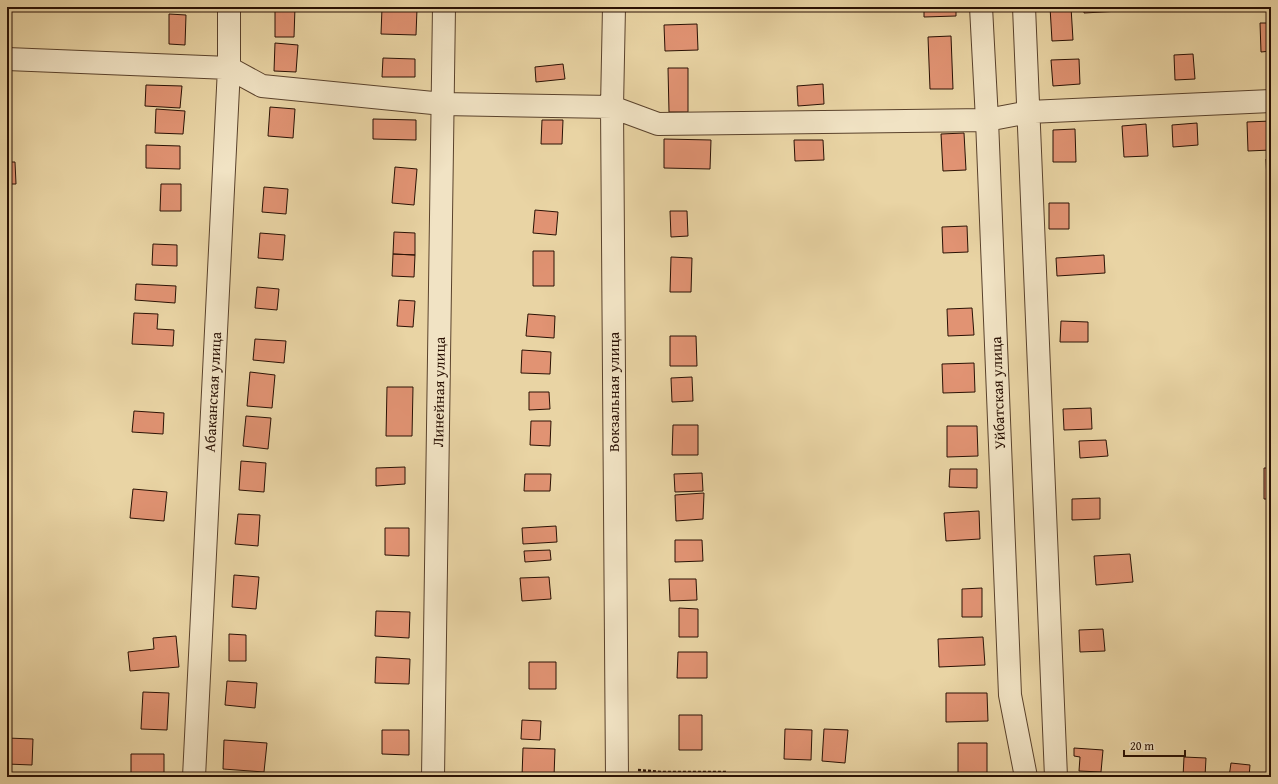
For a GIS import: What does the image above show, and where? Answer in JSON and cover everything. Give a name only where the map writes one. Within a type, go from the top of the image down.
[{"type":"street","name":"Абаканская улица","points":[[194,777],[228,68],[229,7]]},
{"type":"street","name":"Линейная улица","points":[[433,777],[444,7]]},
{"type":"street","name":"Вокзальная улица","points":[[614,7],[612,107],[617,773]]},
{"type":"street","name":"Уйбатская улица","points":[[981,7],[987,120],[1010,695],[1026,777]]},
{"type":"street","points":[[1024,7],[1056,777]]},
{"type":"street","points":[[7,58],[228,68],[262,86],[443,104],[612,107],[658,124],[987,120],[1029,112],[1271,101]]},
{"type":"path","points":[[617,773],[726,772],[734,777]]},
{"type":"building","points":[[275,7],[295,7],[294,37],[275,37]]},
{"type":"building","points":[[924,7],[956,7],[956,16],[924,17]]},
{"type":"building","points":[[1050,7],[1071,7],[1073,40],[1052,41]]},
{"type":"building","points":[[1084,7],[1120,7],[1120,11],[1084,13]]},
{"type":"building","points":[[382,8],[417,9],[416,35],[381,34]]},
{"type":"building","points":[[169,14],[186,15],[185,45],[169,44]]},
{"type":"building","points":[[1260,23],[1271,23],[1271,51],[1261,52]]},
{"type":"building","points":[[697,24],[698,50],[665,51],[664,25]]},
{"type":"building","points":[[951,36],[953,89],[930,89],[928,37]]},
{"type":"building","points":[[275,43],[298,45],[296,72],[274,71]]},
{"type":"building","points":[[1193,54],[1195,79],[1175,80],[1174,55]]},
{"type":"building","points":[[383,58],[415,59],[415,77],[382,77]]},
{"type":"building","points":[[1079,59],[1080,84],[1053,86],[1051,60]]},
{"type":"building","points":[[563,64],[565,79],[536,82],[535,67]]},
{"type":"building","points":[[668,68],[688,68],[688,112],[669,112]]},
{"type":"building","points":[[823,84],[824,104],[798,106],[797,86]]},
{"type":"building","points":[[146,85],[182,86],[180,108],[145,106]]},
{"type":"building","points":[[270,107],[295,109],[293,138],[268,136]]},
{"type":"building","points":[[156,109],[185,111],[183,134],[155,133]]},
{"type":"building","points":[[373,119],[416,120],[416,140],[373,139]]},
{"type":"building","points":[[542,120],[563,120],[562,144],[541,144]]},
{"type":"building","points":[[1271,121],[1271,150],[1248,151],[1247,122]]},
{"type":"building","points":[[1197,123],[1198,145],[1173,147],[1172,125]]},
{"type":"building","points":[[1146,124],[1148,156],[1124,157],[1122,126]]},
{"type":"building","points":[[1075,129],[1076,162],[1053,162],[1053,130]]},
{"type":"building","points":[[964,133],[966,170],[943,171],[941,134]]},
{"type":"building","points":[[664,139],[711,140],[710,169],[664,168]]},
{"type":"building","points":[[794,140],[823,140],[824,160],[795,161]]},
{"type":"building","points":[[146,145],[180,146],[180,169],[146,168]]},
{"type":"building","points":[[1266,159],[1271,159],[1271,181],[1267,181]]},
{"type":"building","points":[[7,162],[15,162],[16,184],[7,184]]},
{"type":"building","points":[[395,167],[417,169],[414,205],[392,203]]},
{"type":"building","points":[[161,184],[181,184],[181,211],[160,211]]},
{"type":"building","points":[[264,187],[288,189],[286,214],[262,212]]},
{"type":"building","points":[[1049,203],[1069,203],[1069,229],[1049,229]]},
{"type":"building","points":[[535,210],[558,212],[556,235],[533,233]]},
{"type":"building","points":[[670,211],[687,211],[688,236],[671,237]]},
{"type":"building","points":[[967,226],[968,252],[943,253],[942,227]]},
{"type":"building","points":[[394,232],[415,233],[415,255],[393,254]]},
{"type":"building","points":[[260,233],[285,235],[283,260],[258,258]]},
{"type":"building","points":[[153,244],[177,245],[177,266],[152,265]]},
{"type":"building","points":[[533,251],[554,251],[554,286],[533,286]]},
{"type":"building","points":[[393,254],[415,255],[414,277],[392,276]]},
{"type":"building","points":[[1104,255],[1105,273],[1057,276],[1056,258]]},
{"type":"building","points":[[671,257],[692,258],[691,292],[670,292]]},
{"type":"building","points":[[1268,276],[1271,276],[1271,303],[1270,303]]},
{"type":"building","points":[[136,284],[176,286],[175,303],[135,300]]},
{"type":"building","points":[[257,287],[279,289],[277,310],[255,308]]},
{"type":"building","points":[[399,300],[415,301],[413,327],[397,326]]},
{"type":"building","points":[[972,308],[974,335],[948,336],[947,309]]},
{"type":"building","points":[[134,313],[158,314],[157,329],[174,330],[173,346],[132,344]]},
{"type":"building","points":[[528,314],[555,316],[554,338],[526,336]]},
{"type":"building","points":[[1061,321],[1088,322],[1088,342],[1060,342]]},
{"type":"building","points":[[670,336],[696,336],[697,366],[670,366]]},
{"type":"building","points":[[255,339],[286,341],[284,363],[253,360]]},
{"type":"building","points":[[522,350],[551,352],[550,374],[521,373]]},
{"type":"building","points":[[974,363],[975,392],[943,393],[942,364]]},
{"type":"building","points":[[250,372],[275,375],[272,408],[247,406]]},
{"type":"building","points":[[692,377],[693,401],[672,402],[671,378]]},
{"type":"building","points":[[387,387],[413,387],[412,436],[386,436]]},
{"type":"building","points":[[529,392],[549,392],[550,409],[529,410]]},
{"type":"building","points":[[1091,408],[1092,429],[1064,430],[1063,409]]},
{"type":"building","points":[[134,411],[164,413],[163,434],[132,432]]},
{"type":"building","points":[[246,416],[271,418],[268,449],[243,446]]},
{"type":"building","points":[[531,421],[551,421],[550,446],[530,445]]},
{"type":"building","points":[[673,425],[698,425],[698,455],[672,455]]},
{"type":"building","points":[[947,426],[977,426],[978,456],[947,457]]},
{"type":"building","points":[[1106,440],[1108,456],[1080,458],[1079,441]]},
{"type":"building","points":[[241,461],[266,463],[264,492],[239,490]]},
{"type":"building","points":[[405,467],[405,484],[376,486],[376,468]]},
{"type":"building","points":[[1264,468],[1271,468],[1271,499],[1264,499]]},
{"type":"building","points":[[950,469],[977,469],[977,488],[949,487]]},
{"type":"building","points":[[702,473],[703,491],[675,492],[674,474]]},
{"type":"building","points":[[525,474],[551,474],[550,491],[524,491]]},
{"type":"building","points":[[133,489],[167,492],[164,521],[130,518]]},
{"type":"building","points":[[704,493],[703,519],[676,521],[675,495]]},
{"type":"building","points":[[1100,498],[1100,519],[1072,520],[1072,499]]},
{"type":"building","points":[[979,511],[980,539],[946,541],[944,513]]},
{"type":"building","points":[[238,514],[260,515],[258,546],[235,544]]},
{"type":"building","points":[[556,526],[557,542],[523,544],[522,528]]},
{"type":"building","points":[[385,528],[409,528],[409,556],[385,555]]},
{"type":"building","points":[[675,540],[702,540],[703,561],[675,562]]},
{"type":"building","points":[[550,550],[551,560],[525,562],[524,551]]},
{"type":"building","points":[[1130,554],[1133,582],[1096,585],[1094,556]]},
{"type":"building","points":[[234,575],[259,577],[256,609],[232,607]]},
{"type":"building","points":[[549,577],[551,599],[522,601],[520,578]]},
{"type":"building","points":[[669,579],[696,579],[697,600],[670,601]]},
{"type":"building","points":[[982,588],[982,617],[962,617],[962,589]]},
{"type":"building","points":[[679,608],[698,609],[698,637],[679,637]]},
{"type":"building","points":[[376,611],[410,612],[409,638],[375,636]]},
{"type":"building","points":[[1103,629],[1105,651],[1080,652],[1079,630]]},
{"type":"building","points":[[229,634],[246,635],[246,661],[229,661]]},
{"type":"building","points":[[176,636],[179,667],[130,671],[128,652],[154,649],[153,638]]},
{"type":"building","points":[[983,637],[985,665],[939,667],[938,639]]},
{"type":"building","points":[[678,652],[707,652],[707,678],[677,678]]},
{"type":"building","points":[[376,657],[410,659],[409,684],[375,683]]},
{"type":"building","points":[[529,662],[556,662],[556,689],[529,689]]},
{"type":"building","points":[[227,681],[257,683],[255,708],[225,705]]},
{"type":"building","points":[[143,692],[169,693],[167,730],[141,729]]},
{"type":"building","points":[[946,693],[987,693],[988,721],[946,722]]},
{"type":"building","points":[[679,715],[702,715],[702,750],[679,750]]},
{"type":"building","points":[[522,720],[541,721],[540,740],[521,739]]},
{"type":"building","points":[[785,729],[812,730],[811,760],[784,759]]},
{"type":"building","points":[[824,729],[848,730],[845,763],[822,761]]},
{"type":"building","points":[[382,730],[409,730],[409,755],[382,754]]},
{"type":"building","points":[[7,738],[33,739],[32,765],[7,764]]},
{"type":"building","points":[[224,740],[267,743],[264,772],[223,769]]},
{"type":"building","points":[[958,743],[987,743],[987,774],[958,773]]},
{"type":"building","points":[[523,748],[555,749],[554,777],[522,777]]},
{"type":"building","points":[[1074,748],[1103,750],[1101,772],[1079,771],[1080,757],[1074,756]]},
{"type":"building","points":[[131,754],[164,754],[164,777],[131,777]]},
{"type":"building","points":[[1184,757],[1206,758],[1205,777],[1183,777]]},
{"type":"building","points":[[1231,763],[1250,765],[1249,777],[1229,777]]}]
